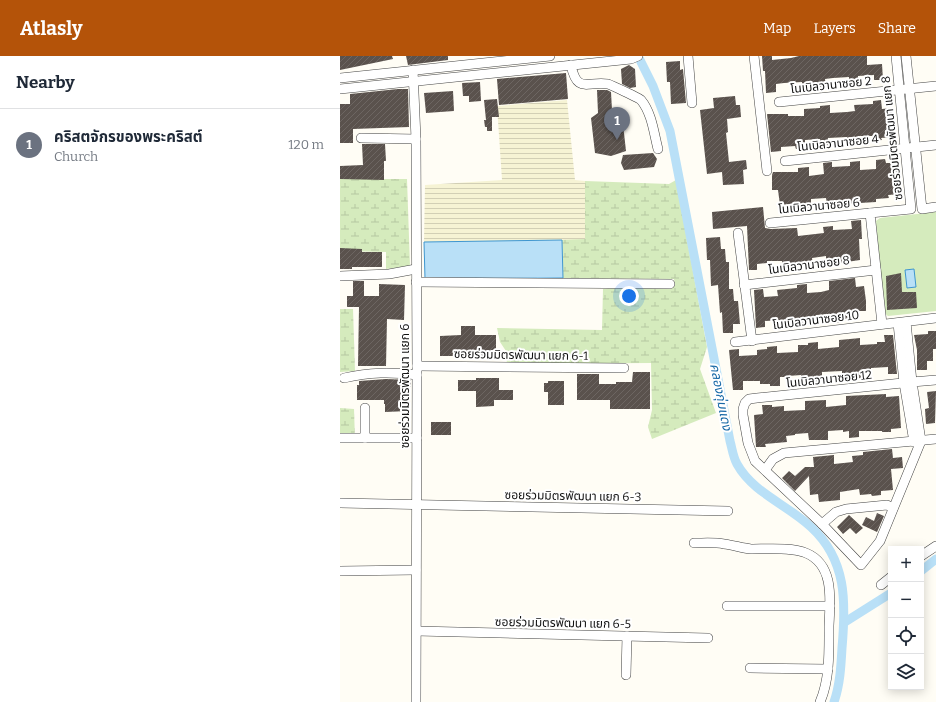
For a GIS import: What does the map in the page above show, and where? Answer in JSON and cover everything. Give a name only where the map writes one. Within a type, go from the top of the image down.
[{"type":"street","points":[[340,78],[511,58],[550,56]]},
{"type":"street","points":[[688,56],[692,103]]},
{"type":"street","points":[[754,56],[767,171]]},
{"type":"street","name":"ซอยร่วมมิตรพัฒนา แยก 8","points":[[870,213],[912,210],[896,56]]},
{"type":"street","name":"ซอยร่วมมิตรพัฒนา แยก 8","points":[[906,56],[922,209]]},
{"type":"street","points":[[511,58],[514,71]]},
{"type":"street","points":[[340,89],[634,58]]},
{"type":"street","points":[[571,65],[573,77],[584,85],[609,84],[640,98],[648,113],[658,149]]},
{"type":"street","name":"ซอยร่วมมิตรพัฒนา แยก 6","points":[[413,70],[416,139],[416,702]]},
{"type":"street","name":"โนเบิลวานาซอย 2","points":[[779,102],[936,86]]},
{"type":"street","points":[[361,138],[416,139]]},
{"type":"street","name":"โนเบิลวานาซอย 4","points":[[785,161],[936,144]]},
{"type":"street","points":[[912,210],[936,207]]},
{"type":"street","points":[[870,213],[882,324]]},
{"type":"street","name":"โนเบิลวานาซอย 6","points":[[770,223],[870,213]]},
{"type":"street","points":[[738,233],[752,340]]},
{"type":"street","points":[[340,276],[389,274],[416,269]]},
{"type":"street","name":"โนเบิลวานาซอย 8","points":[[744,285],[876,270]]},
{"type":"street","points":[[416,282],[670,284]]},
{"type":"street","name":"โนเบิลวานาซอย 10","points":[[736,342],[936,318]]},
{"type":"street","points":[[902,322],[908,383],[917,442],[880,541],[861,565],[822,524],[765,470],[773,459],[784,454],[917,442],[936,439]]},
{"type":"street","name":"ซอยร่วมมิตรพัฒนา แยก 6-1","points":[[344,378],[364,374],[396,373],[417,370],[624,368]]},
{"type":"street","name":"โนเบิลวานาซอย 12","points":[[765,470],[755,461],[748,443],[742,409],[745,402],[749,399],[936,380]]},
{"type":"street","points":[[365,408],[365,438]]},
{"type":"street","points":[[340,438],[417,438]]},
{"type":"street","name":"ซอยร่วมมิตรพัฒนา แยก 6-3","points":[[340,503],[728,511]]},
{"type":"street","points":[[822,524],[836,512],[846,509],[887,505],[893,508]]},
{"type":"street","points":[[694,543],[723,543],[747,549],[792,550],[806,553],[817,560],[827,575],[830,590],[828,669],[820,702]]},
{"type":"street","points":[[924,554],[936,546]]},
{"type":"street","points":[[340,571],[416,570]]},
{"type":"street","points":[[881,585],[888,579]]},
{"type":"street","points":[[727,606],[830,606]]},
{"type":"street","name":"ซอยร่วมมิตรพัฒนา แยก 6-5","points":[[416,631],[708,638]]},
{"type":"street","points":[[626,675],[627,636]]},
{"type":"street","points":[[750,668],[828,669]]},
{"type":"shaded area","points":[[567,100],[575,180],[585,181],[585,240],[424,242],[425,185],[502,180],[497,106]]},
{"type":"green space","points":[[340,179],[407,179],[410,266],[386,269],[386,252],[340,251]]},
{"type":"green space","points":[[676,180],[707,347],[700,369],[716,413],[652,439],[648,427],[652,410],[651,363],[507,364],[506,351],[500,342],[497,328],[602,330],[603,289],[675,286],[674,279],[563,278],[562,240],[585,239],[585,181],[669,184]]},
{"type":"green space","points":[[936,212],[936,311],[888,316],[884,313],[876,221],[880,218]]},
{"type":"green space","points":[[340,309],[353,309],[355,371],[340,372]]},
{"type":"green space","points":[[340,408],[354,409],[355,441],[340,441]]},
{"type":"water","points":[[562,240],[563,278],[425,279],[424,242]]},
{"type":"water","points":[[914,269],[916,287],[907,288],[905,270]]},
{"type":"building","points":[[340,56],[392,56],[393,59],[340,70]]},
{"type":"building","points":[[406,56],[448,56],[448,60],[408,65]]},
{"type":"building","points":[[762,56],[772,56],[772,60],[799,56],[867,56],[867,65],[882,64],[883,80],[874,80],[874,75],[858,76],[858,82],[849,82],[849,77],[825,79],[826,88],[802,87],[802,82],[784,83],[776,84],[776,92],[766,93],[765,71],[763,71]]},
{"type":"building","points":[[680,61],[680,70],[683,69],[686,103],[671,104],[670,82],[667,82],[666,62]]},
{"type":"building","points":[[629,65],[635,69],[636,87],[630,88],[622,84],[621,69]]},
{"type":"building","points":[[566,73],[568,99],[499,105],[497,79]]},
{"type":"building","points":[[480,82],[481,101],[469,102],[469,96],[463,96],[462,83]]},
{"type":"building","points":[[408,89],[409,127],[353,129],[353,143],[340,143],[340,104],[350,104],[350,94]]},
{"type":"building","points":[[597,90],[607,90],[611,92],[612,110],[622,115],[626,151],[611,156],[595,153],[591,118],[598,113]]},
{"type":"building","points":[[453,91],[454,111],[426,113],[424,93]]},
{"type":"building","points":[[735,96],[736,105],[740,105],[741,117],[727,119],[728,132],[726,133],[729,162],[746,160],[747,169],[743,170],[744,184],[723,185],[722,172],[707,174],[700,110],[714,108],[713,98]]},
{"type":"building","points":[[497,99],[499,117],[492,117],[492,131],[487,131],[484,120],[486,120],[484,100]]},
{"type":"building","points":[[881,100],[882,109],[892,108],[894,137],[881,138],[882,140],[872,141],[872,136],[858,136],[858,145],[848,146],[847,137],[828,138],[828,147],[820,147],[820,139],[805,140],[805,149],[796,149],[795,146],[781,147],[781,151],[771,152],[767,114],[804,116],[804,109],[820,108],[820,106],[830,105],[830,113],[847,112],[855,111],[854,105],[873,104],[873,101]]},
{"type":"building","points":[[362,144],[385,144],[386,161],[384,161],[384,180],[340,179],[340,166],[363,165]]},
{"type":"building","points":[[653,153],[657,159],[654,167],[624,170],[621,163],[623,155]]},
{"type":"building","points":[[885,159],[886,163],[899,163],[902,194],[888,195],[889,198],[876,199],[876,202],[827,205],[826,198],[811,199],[811,207],[792,209],[792,204],[780,205],[778,190],[772,190],[773,172],[798,172],[798,168],[809,167],[809,176],[824,174],[823,163],[832,162],[832,167],[850,166],[850,162],[860,161],[860,170],[876,169],[876,160]]},
{"type":"building","points":[[763,207],[765,228],[797,228],[798,236],[824,233],[823,227],[833,226],[833,230],[852,229],[851,221],[861,220],[862,239],[859,239],[860,260],[826,265],[826,256],[812,258],[813,266],[782,266],[782,261],[767,261],[767,263],[757,264],[757,270],[749,270],[747,226],[713,229],[712,212]]},
{"type":"building","points":[[720,237],[721,249],[725,249],[726,262],[729,262],[729,289],[733,289],[734,301],[738,301],[740,324],[733,324],[733,333],[723,333],[718,285],[711,286],[710,260],[707,260],[706,238]]},
{"type":"building","points":[[340,248],[362,249],[362,252],[382,252],[382,267],[352,267],[352,269],[340,269]]},
{"type":"building","points":[[901,273],[902,292],[916,292],[917,308],[887,310],[886,276]]},
{"type":"building","points":[[855,278],[856,287],[864,286],[866,301],[866,311],[859,311],[859,319],[841,319],[842,322],[833,323],[832,314],[816,315],[808,317],[809,322],[784,324],[784,320],[765,321],[765,327],[756,328],[754,290],[763,289],[764,297],[778,296],[777,290],[797,288],[797,285],[807,284],[807,293],[821,292],[829,290],[829,281]]},
{"type":"building","points":[[353,281],[364,281],[364,296],[379,296],[379,284],[405,285],[404,320],[387,319],[386,366],[358,366],[359,307],[347,307],[347,296],[353,296]]},
{"type":"building","points":[[461,326],[475,326],[475,335],[496,335],[496,356],[440,356],[440,336],[461,335]]},
{"type":"building","points":[[928,331],[936,331],[936,349],[933,349],[933,361],[927,361],[927,370],[917,370],[917,350],[914,335],[928,334]]},
{"type":"building","points":[[884,335],[893,335],[897,374],[888,374],[888,367],[863,369],[864,378],[842,379],[842,371],[822,372],[822,381],[801,383],[801,375],[788,376],[780,377],[780,386],[760,384],[760,381],[743,381],[743,390],[733,390],[729,350],[739,349],[739,356],[757,355],[757,350],[777,346],[777,353],[798,352],[798,345],[808,345],[808,343],[818,342],[818,349],[839,347],[839,340],[860,338],[860,345],[877,344],[877,342],[885,342]]},
{"type":"building","points":[[633,372],[650,372],[650,409],[610,409],[610,400],[577,400],[577,374],[599,374],[599,384],[616,384],[616,382],[632,382]]},
{"type":"building","points":[[476,378],[499,378],[499,390],[513,390],[513,400],[494,400],[494,406],[476,407],[476,391],[458,391],[458,380],[476,380]]},
{"type":"building","points":[[386,379],[411,380],[411,387],[404,387],[404,402],[409,402],[409,411],[385,412],[384,400],[357,400],[357,385],[359,385],[359,381]]},
{"type":"building","points":[[548,381],[564,381],[564,405],[548,405],[548,392],[544,392],[544,383],[548,383]]},
{"type":"building","points":[[936,391],[935,423],[926,424],[925,409],[929,408],[927,392]]},
{"type":"building","points":[[886,394],[886,397],[899,396],[901,428],[891,429],[891,432],[859,431],[859,437],[849,438],[849,431],[828,431],[828,440],[809,440],[808,433],[795,434],[786,436],[787,442],[765,444],[766,447],[756,447],[754,415],[763,414],[762,405],[772,405],[772,407],[784,406],[784,411],[805,410],[805,401],[826,400],[826,407],[846,405],[846,396]]},
{"type":"building","points":[[431,422],[451,422],[451,435],[431,435]]},
{"type":"building","points":[[892,449],[893,458],[902,457],[903,468],[891,469],[893,490],[881,491],[881,495],[860,495],[859,489],[840,492],[840,500],[819,502],[818,494],[810,495],[809,476],[795,491],[782,478],[789,471],[795,476],[805,467],[814,467],[813,457],[834,455],[834,464],[853,462],[852,456],[863,455],[863,452]]},
{"type":"building","points":[[877,513],[884,516],[877,532],[862,525],[866,517],[874,521]]},
{"type":"building","points":[[849,515],[863,528],[856,534],[850,528],[843,534],[837,527]]},
{"type":"waterway","name":"คลองกุ่มแดง","points":[[638,56],[653,86],[670,131],[734,458],[744,474],[752,483],[811,527],[832,553],[838,568],[842,583],[844,614],[840,675],[834,702]]},
{"type":"waterway","points":[[924,569],[936,559]]},
{"type":"waterway","points":[[845,622],[888,595]]},
{"type":"place","name":"คริสตจักรของพระคริสต์","points":[[617,140]]}]
